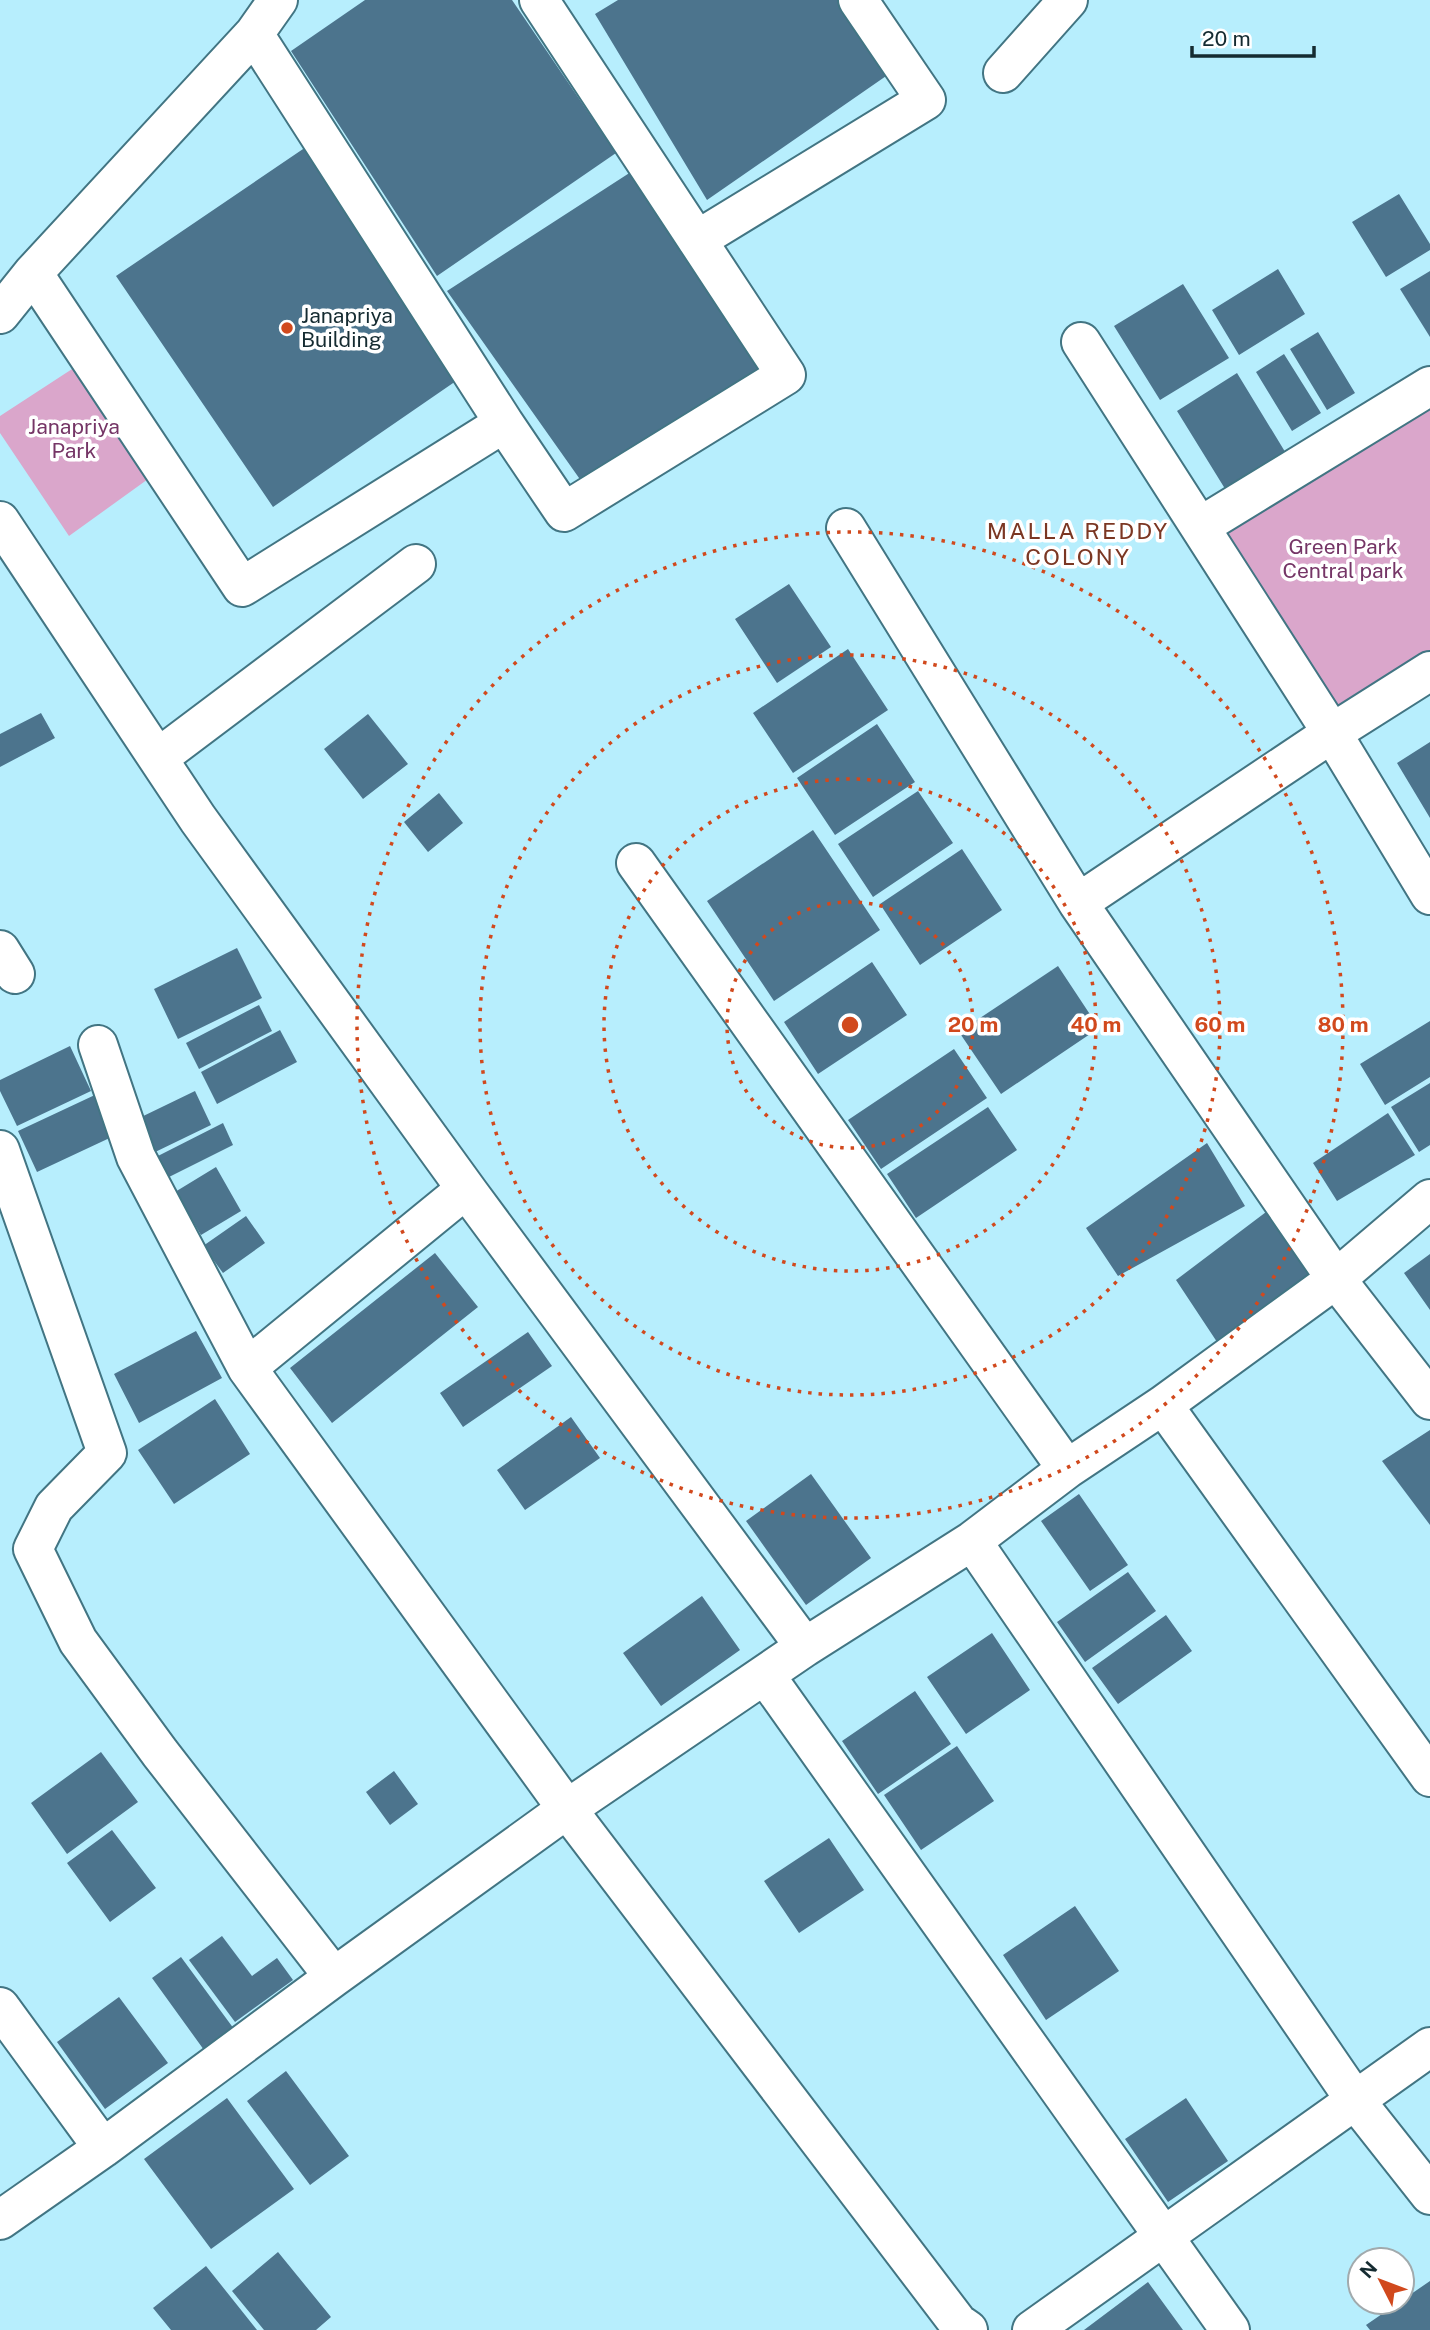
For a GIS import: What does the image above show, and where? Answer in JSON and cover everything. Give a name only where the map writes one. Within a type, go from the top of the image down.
[{"type":"street","points":[[0,314],[33,273],[254,34],[278,0]]},
{"type":"street","points":[[254,34],[564,512],[786,375],[539,0]]},
{"type":"street","points":[[697,240],[926,100],[858,0]]},
{"type":"street","points":[[1003,73],[1068,0]]},
{"type":"street","points":[[33,273],[242,587],[504,423]]},
{"type":"street","points":[[1082,342],[1332,733],[1430,895]]},
{"type":"street","points":[[1201,526],[1430,386]]},
{"type":"street","points":[[0,521],[198,819],[466,1189],[805,1647]]},
{"type":"street","points":[[846,527],[1078,903],[1336,1279],[1430,1400]]},
{"type":"street","points":[[158,758],[416,564]]},
{"type":"street","points":[[1078,903],[1332,733],[1430,671]]},
{"type":"street","points":[[636,863],[1067,1469]]},
{"type":"street","points":[[98,1045],[136,1157],[247,1368],[566,1809],[957,2328]]},
{"type":"street","points":[[0,1150],[107,1453],[54,1507],[33,1549],[78,1641],[159,1753],[334,1977]]},
{"type":"street","points":[[247,1368],[466,1189]]},
{"type":"street","points":[[0,2220],[103,2148],[566,1809],[805,1647],[972,1541],[1067,1469],[1163,1405],[1336,1279],[1430,1199]]},
{"type":"street","points":[[1163,1405],[1430,1777]]},
{"type":"street","points":[[972,1541],[1355,2100],[1430,2195]]},
{"type":"street","points":[[765,1675],[1230,2330]]},
{"type":"street","points":[[0,2007],[103,2148]]},
{"type":"street","points":[[1032,2330],[1430,2047]]},
{"type":"green space","name":"Janapriya Park","points":[[89,358],[162,469],[69,536],[0,433],[0,416]]},
{"type":"green space","name":"Green Park Central park","points":[[1430,402],[1430,650],[1338,711],[1222,531]]},
{"type":"building","name":"Janapriya Building","points":[[365,0],[512,0],[616,153],[437,276],[291,51]]},
{"type":"building","points":[[618,0],[844,0],[889,74],[707,200],[595,14]]},
{"type":"building","name":"Janapriya Building","points":[[306,147],[456,381],[273,507],[116,276]]},
{"type":"building","name":"Janapriya Building","points":[[634,170],[763,368],[584,485],[447,291]]},
{"type":"building","points":[[1399,194],[1430,244],[1430,250],[1386,277],[1352,222]]},
{"type":"building","points":[[1278,269],[1305,314],[1239,355],[1212,310]]},
{"type":"building","points":[[1430,271],[1430,337],[1400,289]]},
{"type":"building","points":[[1183,284],[1229,358],[1160,400],[1114,326]]},
{"type":"building","points":[[1318,332],[1355,393],[1327,410],[1290,349]]},
{"type":"building","points":[[1284,354],[1321,413],[1292,431],[1256,372]]},
{"type":"building","points":[[1237,373],[1287,455],[1227,492],[1177,411]]},
{"type":"building","points":[[789,584],[831,647],[777,683],[735,619]]},
{"type":"building","points":[[848,649],[888,710],[793,773],[753,713]]},
{"type":"building","points":[[41,713],[55,738],[0,767],[0,734]]},
{"type":"building","points":[[368,714],[408,764],[363,799],[324,749]]},
{"type":"building","points":[[877,724],[915,782],[835,835],[797,778]]},
{"type":"building","points":[[1430,742],[1430,818],[1397,763]]},
{"type":"building","points":[[918,791],[953,843],[873,897],[838,844]]},
{"type":"building","points":[[439,793],[463,823],[428,852],[404,822]]},
{"type":"building","points":[[813,830],[880,930],[774,1001],[707,901]]},
{"type":"building","points":[[962,849],[1002,910],[920,965],[880,904]]},
{"type":"building","points":[[237,948],[262,998],[178,1039],[154,989]]},
{"type":"building","points":[[872,962],[907,1015],[818,1074],[784,1022]]},
{"type":"building","points":[[1058,966],[1099,1028],[1001,1094],[959,1032]]},
{"type":"building","points":[[259,1005],[272,1031],[199,1069],[186,1043]]},
{"type":"building","points":[[1430,1021],[1430,1077],[1385,1105],[1360,1064]]},
{"type":"building","points":[[280,1030],[297,1062],[217,1104],[201,1072]]},
{"type":"building","points":[[70,1046],[91,1091],[17,1126],[0,1091],[0,1080]]},
{"type":"building","points":[[954,1049],[987,1098],[881,1169],[848,1120]]},
{"type":"building","points":[[1430,1083],[1430,1145],[1419,1152],[1391,1107]]},
{"type":"building","points":[[195,1091],[211,1125],[149,1155],[133,1121]]},
{"type":"building","points":[[97,1094],[116,1135],[37,1172],[18,1131]]},
{"type":"building","points":[[988,1107],[1017,1150],[916,1218],[887,1174]]},
{"type":"building","points":[[1388,1113],[1415,1155],[1337,1201],[1313,1163]]},
{"type":"building","points":[[223,1123],[233,1145],[165,1179],[154,1158]]},
{"type":"building","points":[[1207,1143],[1245,1206],[1118,1276],[1086,1228]]},
{"type":"building","points":[[216,1167],[241,1211],[201,1235],[175,1192]]},
{"type":"building","points":[[1274,1206],[1323,1281],[1219,1345],[1176,1280]]},
{"type":"building","points":[[246,1216],[265,1243],[223,1273],[203,1246]]},
{"type":"building","points":[[435,1253],[478,1307],[332,1423],[290,1368]]},
{"type":"building","points":[[1430,1254],[1430,1310],[1404,1273]]},
{"type":"building","points":[[196,1331],[222,1378],[139,1423],[114,1374]]},
{"type":"building","points":[[528,1332],[552,1366],[463,1427],[440,1393]]},
{"type":"building","points":[[215,1399],[250,1454],[174,1504],[138,1450]]},
{"type":"building","points":[[571,1417],[600,1458],[525,1510],[497,1470]]},
{"type":"building","points":[[1430,1430],[1430,1525],[1382,1461]]},
{"type":"building","points":[[811,1474],[871,1558],[806,1605],[746,1521]]},
{"type":"building","points":[[1079,1494],[1128,1565],[1090,1591],[1041,1521]]},
{"type":"building","points":[[1128,1572],[1156,1611],[1085,1662],[1057,1622]]},
{"type":"building","points":[[702,1596],[740,1650],[661,1706],[623,1653]]},
{"type":"building","points":[[1166,1615],[1192,1651],[1118,1704],[1092,1668]]},
{"type":"building","points":[[992,1633],[1030,1690],[966,1734],[927,1677]]},
{"type":"building","points":[[915,1691],[951,1744],[878,1794],[842,1741]]},
{"type":"building","points":[[957,1746],[994,1801],[921,1850],[884,1795]]},
{"type":"building","points":[[101,1752],[138,1802],[67,1854],[31,1803]]},
{"type":"building","points":[[394,1771],[418,1804],[390,1825],[366,1792]]},
{"type":"building","points":[[112,1830],[156,1888],[110,1922],[67,1863]]},
{"type":"building","points":[[829,1838],[864,1890],[799,1933],[764,1881]]},
{"type":"building","points":[[1075,1906],[1119,1971],[1046,2020],[1003,1955]]},
{"type":"building","points":[[222,1936],[252,1976],[277,1958],[293,1980],[235,2022],[189,1960]]},
{"type":"building","points":[[181,1957],[234,2029],[204,2050],[152,1978]]},
{"type":"building","points":[[119,1997],[168,2063],[105,2109],[57,2042]]},
{"type":"building","points":[[286,2071],[349,2156],[310,2185],[247,2101]]},
{"type":"building","points":[[227,2098],[294,2189],[211,2249],[144,2159]]},
{"type":"building","points":[[1186,2098],[1228,2161],[1168,2202],[1125,2139]]},
{"type":"building","points":[[278,2252],[331,2317],[316,2330],[264,2330],[232,2291]]},
{"type":"building","points":[[206,2266],[257,2330],[171,2330],[153,2308]]},
{"type":"building","points":[[1430,2281],[1430,2330],[1370,2330],[1366,2325],[1379,2316],[1416,2316],[1416,2291]]},
{"type":"building","points":[[1148,2282],[1183,2330],[1084,2330]]},
{"type":"place","name":"Janapriya Building","points":[[287,328]]},
{"type":"district","name":"MALLA REDDY COLONY","points":[[1078,544]]}]
